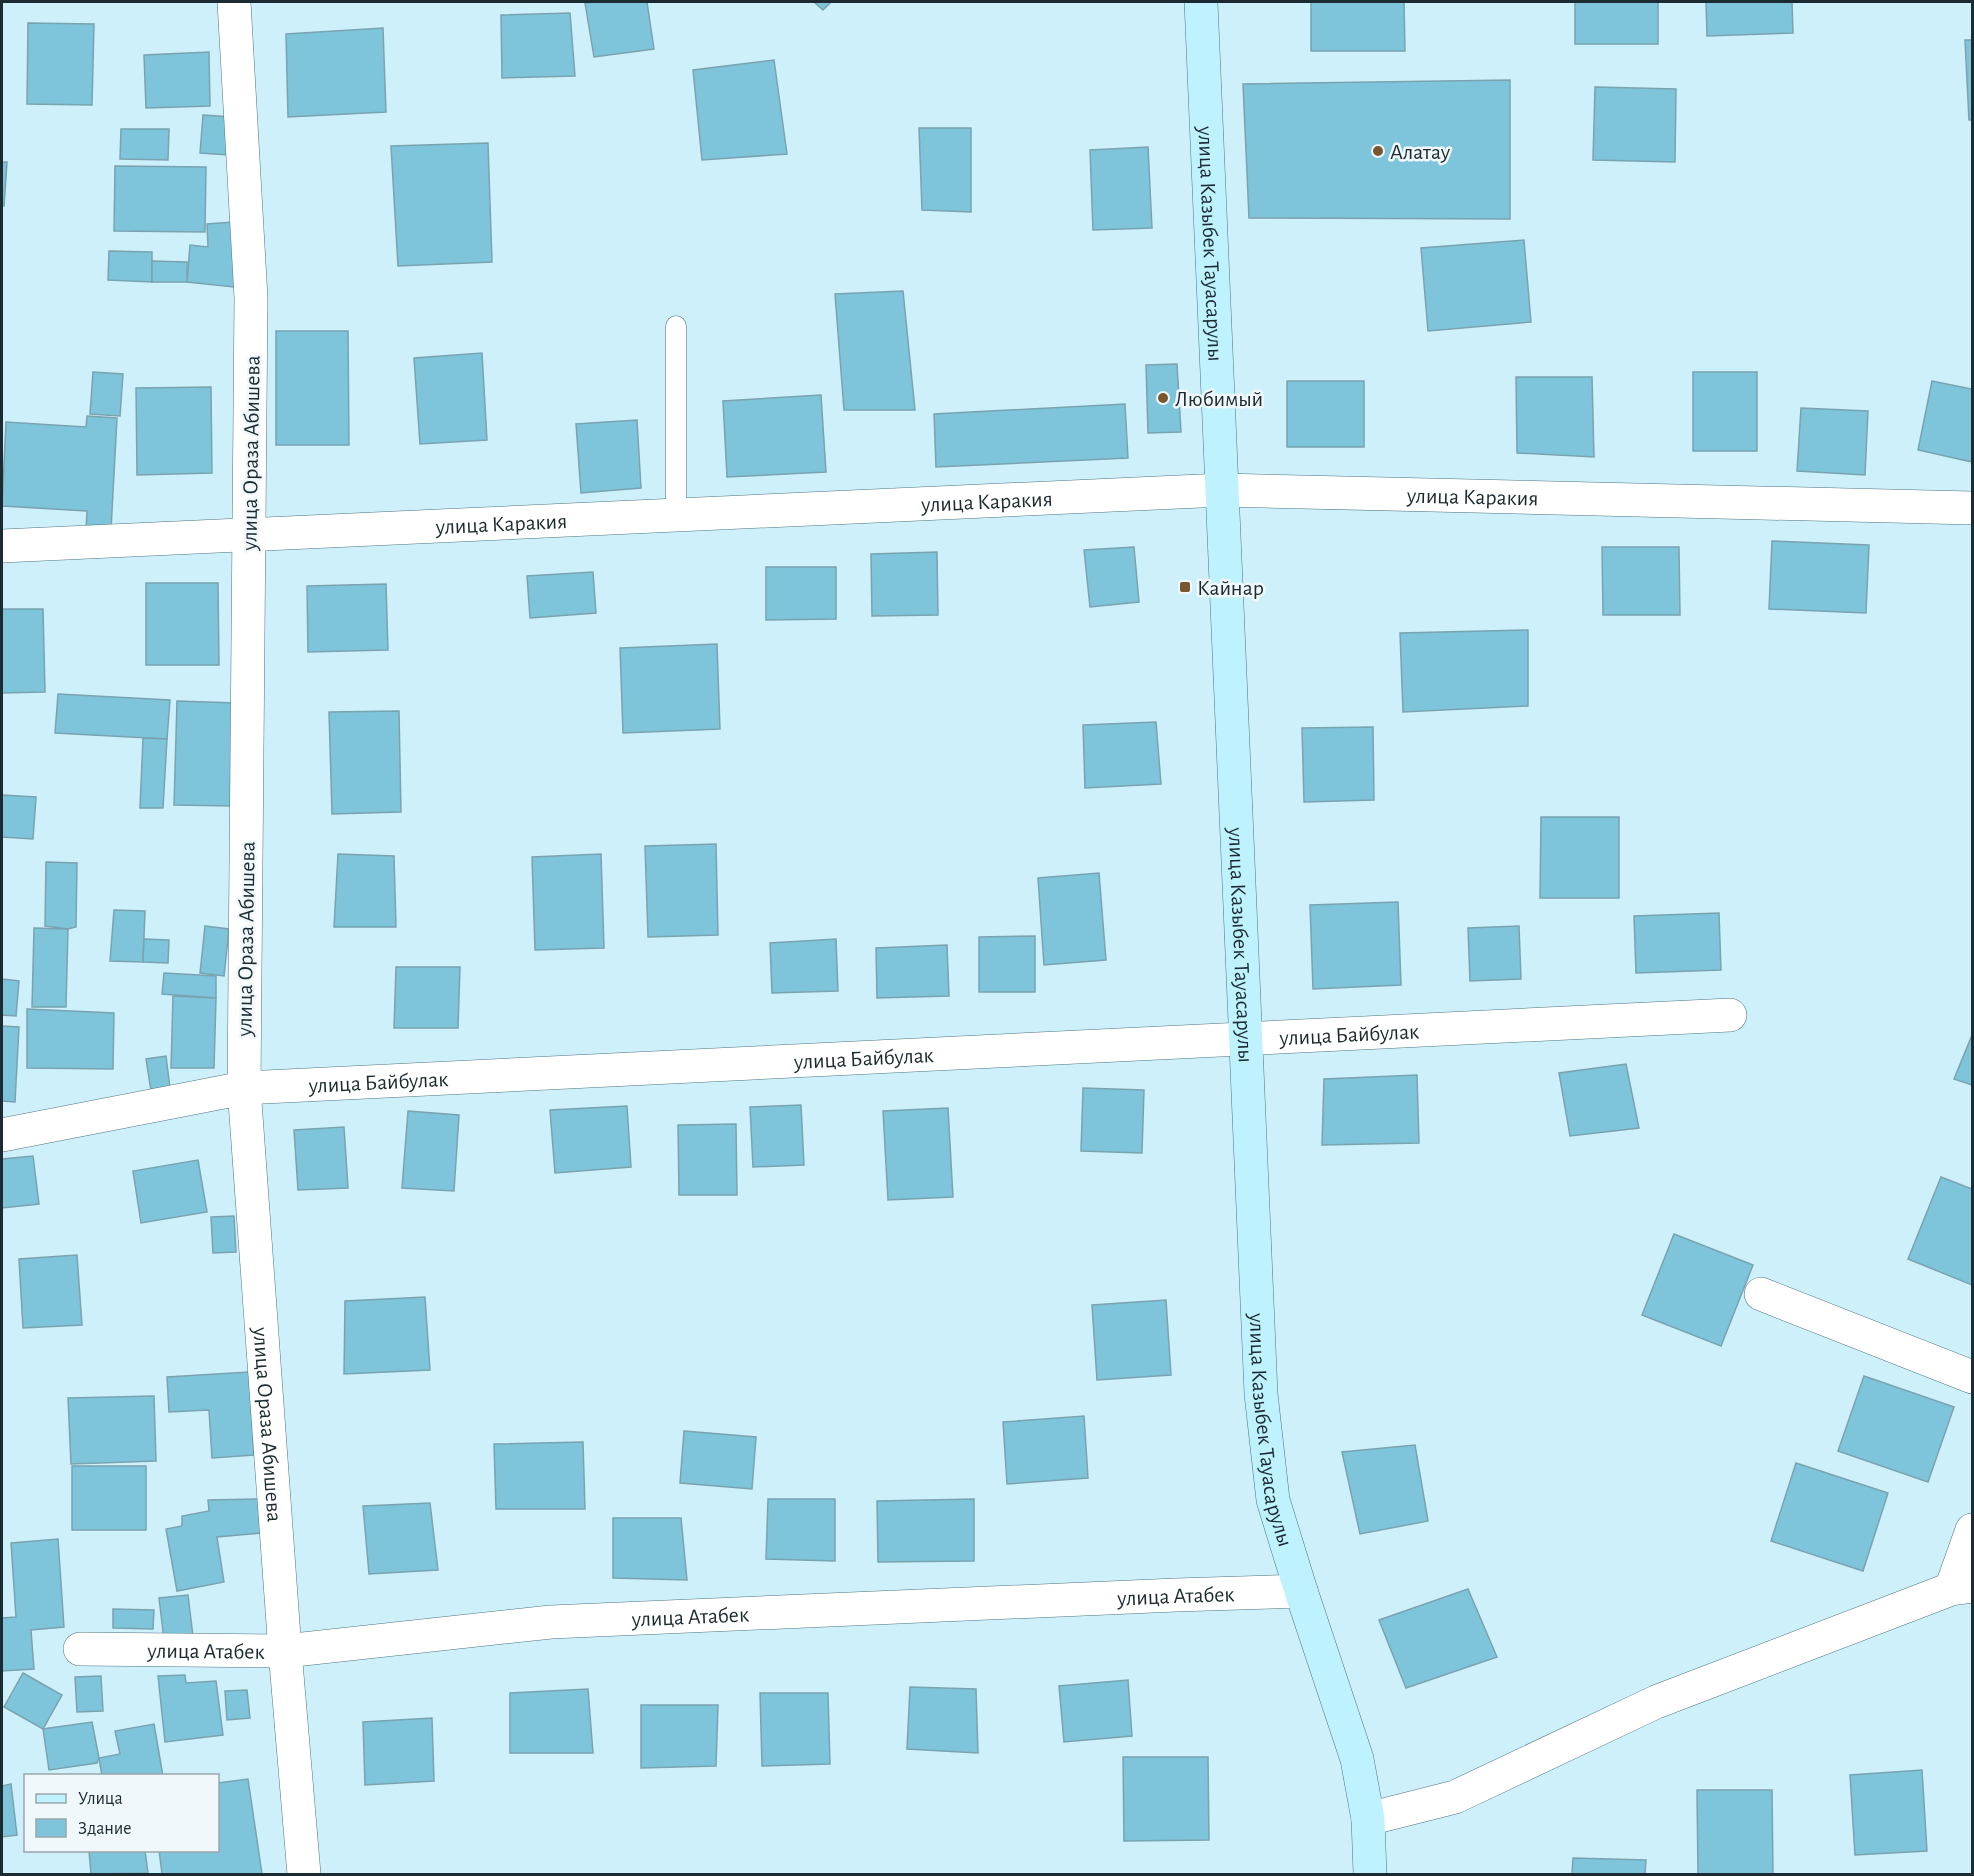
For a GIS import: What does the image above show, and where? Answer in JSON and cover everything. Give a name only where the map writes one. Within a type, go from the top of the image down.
[{"type":"street","name":"улица Ораза Абишева","points":[[234,2],[251,298],[243,1088],[304,1875]]},
{"type":"street","name":"улица Казыбек Тауасарулы","points":[[1200,2],[1261,1394],[1273,1500],[1357,1759],[1368,1819],[1370,1875]]},
{"type":"street","name":"улица Каракия","points":[[2,546],[1222,490],[1972,508]]},
{"type":"street","name":"улица Байбулак","points":[[2,1135],[243,1088],[1731,1015]]},
{"type":"street","points":[[1761,1294],[1972,1377]]},
{"type":"street","points":[[1368,1819],[1455,1797],[1656,1702],[1962,1588],[1972,1530]]},
{"type":"street","name":"улица Атабек","points":[[80,1649],[285,1651],[551,1622],[1176,1594],[1301,1591]]},
{"type":"lane","points":[[676,326],[676,514]]},
{"type":"building","points":[[647,2],[654,49],[594,57],[585,3]]},
{"type":"building","points":[[814,2],[831,2],[823,10]]},
{"type":"building","points":[[1311,2],[1404,2],[1405,51],[1311,51]]},
{"type":"building","points":[[1575,2],[1658,2],[1658,44],[1575,44]]},
{"type":"building","points":[[1706,2],[1792,2],[1793,33],[1707,36]]},
{"type":"building","points":[[570,13],[575,76],[502,78],[501,15]]},
{"type":"building","points":[[28,23],[94,24],[92,105],[27,104]]},
{"type":"building","points":[[383,28],[386,112],[288,117],[286,34]]},
{"type":"building","points":[[1965,40],[1972,40],[1972,120],[1969,120]]},
{"type":"building","points":[[209,52],[210,106],[146,108],[144,55]]},
{"type":"building","points":[[774,60],[787,154],[702,160],[693,70]]},
{"type":"building","name":"Алатау","points":[[1510,80],[1510,219],[1249,218],[1243,84]]},
{"type":"building","points":[[1595,87],[1676,89],[1675,162],[1593,160]]},
{"type":"building","points":[[203,115],[232,117],[229,155],[200,153]]},
{"type":"building","points":[[919,128],[971,128],[971,212],[922,210]]},
{"type":"building","points":[[121,129],[169,129],[168,160],[120,159]]},
{"type":"building","points":[[488,143],[492,262],[398,266],[391,146]]},
{"type":"building","points":[[1148,147],[1152,228],[1093,230],[1090,150]]},
{"type":"building","points":[[2,162],[7,162],[4,206],[2,206]]},
{"type":"building","points":[[115,166],[206,167],[205,232],[114,231]]},
{"type":"building","points":[[233,222],[234,287],[187,282],[190,245],[208,247],[207,224]]},
{"type":"building","points":[[1524,240],[1531,322],[1428,331],[1421,248]]},
{"type":"building","points":[[109,251],[152,252],[152,282],[108,280]]},
{"type":"building","points":[[152,261],[187,262],[187,282],[152,282]]},
{"type":"building","points":[[903,291],[915,410],[844,410],[835,294]]},
{"type":"building","points":[[276,331],[348,331],[349,445],[276,445]]},
{"type":"building","points":[[482,353],[487,440],[420,444],[414,358]]},
{"type":"building","name":"Любимый","points":[[1177,364],[1181,432],[1148,433],[1146,365]]},
{"type":"building","points":[[93,372],[123,374],[120,416],[90,414]]},
{"type":"building","points":[[1693,372],[1757,372],[1757,451],[1693,451]]},
{"type":"building","points":[[1516,377],[1592,377],[1594,457],[1517,453]]},
{"type":"building","points":[[1287,381],[1364,381],[1364,447],[1287,447]]},
{"type":"building","points":[[1932,381],[1972,389],[1972,462],[1918,450]]},
{"type":"building","points":[[211,387],[212,473],[137,475],[136,388]]},
{"type":"building","points":[[821,395],[826,472],[727,477],[723,401]]},
{"type":"building","points":[[1125,404],[1128,458],[936,467],[934,414]]},
{"type":"building","points":[[1801,408],[1868,411],[1865,475],[1797,471]]},
{"type":"building","points":[[87,416],[117,418],[111,530],[86,529],[87,511],[2,506],[6,422],[86,427]]},
{"type":"building","points":[[637,420],[641,488],[581,493],[576,424]]},
{"type":"building","points":[[1772,541],[1869,545],[1866,613],[1769,609]]},
{"type":"building","points":[[1134,547],[1139,602],[1090,607],[1084,550]]},
{"type":"building","points":[[1602,547],[1679,547],[1680,615],[1603,615]]},
{"type":"building","points":[[937,552],[938,615],[872,616],[871,554]]},
{"type":"building","points":[[766,567],[836,567],[836,619],[766,620]]},
{"type":"building","points":[[593,572],[596,613],[530,618],[527,576]]},
{"type":"building","points":[[146,583],[218,583],[219,665],[146,665]]},
{"type":"building","points":[[386,584],[388,650],[308,652],[307,586]]},
{"type":"building","points":[[2,609],[43,609],[45,692],[2,693]]},
{"type":"building","points":[[1528,630],[1528,706],[1403,712],[1400,633]]},
{"type":"building","points":[[717,644],[720,729],[623,733],[620,648]]},
{"type":"building","points":[[58,694],[170,700],[167,739],[55,733]]},
{"type":"building","points":[[177,701],[236,703],[233,806],[174,805]]},
{"type":"building","points":[[399,711],[401,812],[332,814],[329,712]]},
{"type":"building","points":[[1156,722],[1161,784],[1085,788],[1083,725]]},
{"type":"building","points":[[1373,727],[1374,800],[1304,802],[1302,728]]},
{"type":"building","points":[[143,738],[167,739],[163,808],[140,808]]},
{"type":"building","points":[[2,795],[36,797],[33,839],[2,837]]},
{"type":"building","points":[[1541,817],[1619,817],[1619,898],[1540,898]]},
{"type":"building","points":[[716,844],[718,935],[648,937],[645,846]]},
{"type":"building","points":[[338,854],[394,856],[396,927],[334,927]]},
{"type":"building","points":[[601,854],[604,948],[535,950],[532,857]]},
{"type":"building","points":[[46,862],[77,863],[76,927],[68,929],[45,926]]},
{"type":"building","points":[[1099,873],[1106,960],[1044,965],[1038,878]]},
{"type":"building","points":[[1398,902],[1401,985],[1313,989],[1310,905]]},
{"type":"building","points":[[114,910],[145,911],[143,962],[110,961]]},
{"type":"building","points":[[1719,913],[1721,970],[1636,973],[1634,916]]},
{"type":"building","points":[[205,926],[229,929],[224,976],[200,973]]},
{"type":"building","points":[[1519,926],[1521,979],[1470,981],[1468,928]]},
{"type":"building","points":[[34,928],[68,929],[66,1007],[32,1007]]},
{"type":"building","points":[[1035,936],[1035,992],[979,992],[979,937]]},
{"type":"building","points":[[144,939],[169,940],[168,963],[143,962]]},
{"type":"building","points":[[836,939],[838,991],[772,993],[770,943]]},
{"type":"building","points":[[947,945],[949,996],[877,998],[876,948]]},
{"type":"building","points":[[396,967],[460,967],[458,1028],[394,1028]]},
{"type":"building","points":[[164,973],[216,976],[216,998],[162,994]]},
{"type":"building","points":[[2,979],[19,981],[16,1016],[2,1015]]},
{"type":"building","points":[[173,996],[216,998],[214,1068],[171,1068]]},
{"type":"building","points":[[27,1009],[114,1013],[113,1069],[27,1068]]},
{"type":"building","points":[[2,1026],[19,1027],[15,1102],[2,1101]]},
{"type":"building","points":[[1972,1035],[1972,1085],[1954,1079]]},
{"type":"building","points":[[166,1056],[170,1088],[151,1091],[146,1059]]},
{"type":"building","points":[[1626,1064],[1639,1128],[1570,1136],[1559,1073]]},
{"type":"building","points":[[1417,1075],[1419,1143],[1322,1145],[1324,1079]]},
{"type":"building","points":[[1083,1088],[1144,1090],[1142,1153],[1081,1151]]},
{"type":"building","points":[[801,1105],[804,1165],[753,1167],[750,1107]]},
{"type":"building","points":[[627,1106],[631,1167],[555,1173],[550,1110]]},
{"type":"building","points":[[948,1108],[953,1197],[888,1200],[883,1111]]},
{"type":"building","points":[[408,1111],[459,1115],[454,1191],[402,1188]]},
{"type":"building","points":[[736,1124],[737,1195],[679,1195],[678,1125]]},
{"type":"building","points":[[344,1127],[348,1188],[298,1190],[294,1130]]},
{"type":"building","points":[[33,1156],[39,1204],[2,1208],[2,1159]]},
{"type":"building","points":[[198,1160],[207,1212],[141,1223],[133,1171]]},
{"type":"building","points":[[1941,1177],[1972,1189],[1972,1285],[1908,1259]]},
{"type":"building","points":[[234,1216],[236,1252],[213,1253],[211,1217]]},
{"type":"building","points":[[1674,1234],[1753,1265],[1721,1346],[1642,1315]]},
{"type":"building","points":[[77,1255],[82,1325],[23,1328],[19,1259]]},
{"type":"building","points":[[425,1297],[430,1370],[344,1374],[345,1301]]},
{"type":"building","points":[[1166,1300],[1171,1375],[1097,1380],[1092,1305]]},
{"type":"building","points":[[249,1372],[254,1455],[212,1458],[209,1410],[169,1412],[167,1377]]},
{"type":"building","points":[[1864,1376],[1954,1407],[1928,1482],[1838,1451]]},
{"type":"building","points":[[154,1396],[156,1461],[71,1464],[68,1398]]},
{"type":"building","points":[[1084,1416],[1088,1478],[1007,1484],[1003,1422]]},
{"type":"building","points":[[684,1431],[756,1437],[752,1489],[680,1483]]},
{"type":"building","points":[[583,1442],[585,1509],[496,1509],[494,1444]]},
{"type":"building","points":[[1415,1445],[1428,1521],[1360,1534],[1342,1452]]},
{"type":"building","points":[[1796,1463],[1888,1493],[1863,1571],[1771,1541]]},
{"type":"building","points":[[72,1466],[146,1466],[146,1530],[72,1530]]},
{"type":"building","points":[[259,1499],[261,1533],[217,1537],[224,1582],[177,1591],[166,1529],[182,1526],[182,1516],[209,1511],[208,1500]]},
{"type":"building","points":[[768,1499],[835,1499],[835,1561],[766,1559]]},
{"type":"building","points":[[974,1499],[974,1561],[878,1562],[877,1501]]},
{"type":"building","points":[[430,1503],[438,1570],[369,1574],[363,1506]]},
{"type":"building","points":[[613,1518],[681,1518],[687,1580],[613,1578]]},
{"type":"building","points":[[58,1539],[64,1627],[31,1630],[34,1669],[2,1671],[2,1618],[16,1617],[11,1543]]},
{"type":"building","points":[[1468,1589],[1497,1657],[1406,1688],[1379,1620]]},
{"type":"building","points":[[188,1595],[193,1636],[164,1640],[159,1598]]},
{"type":"building","points":[[113,1609],[154,1610],[153,1629],[113,1628]]},
{"type":"building","points":[[23,1673],[62,1695],[43,1729],[4,1707]]},
{"type":"building","points":[[185,1675],[186,1683],[216,1681],[223,1735],[165,1742],[158,1676]]},
{"type":"building","points":[[101,1676],[103,1711],[77,1712],[75,1677]]},
{"type":"building","points":[[1128,1680],[1132,1736],[1064,1742],[1059,1686]]},
{"type":"building","points":[[910,1687],[976,1689],[978,1753],[907,1749]]},
{"type":"building","points":[[588,1689],[593,1753],[510,1753],[510,1693]]},
{"type":"building","points":[[247,1690],[250,1718],[227,1720],[225,1691]]},
{"type":"building","points":[[760,1693],[828,1693],[830,1764],[762,1766]]},
{"type":"building","points":[[641,1705],[718,1705],[716,1766],[641,1768]]},
{"type":"building","points":[[432,1718],[434,1781],[365,1785],[363,1722]]},
{"type":"building","points":[[92,1722],[99,1758],[97,1763],[49,1770],[43,1729]]},
{"type":"building","points":[[154,1724],[163,1774],[102,1774],[99,1758],[120,1754],[115,1731]]},
{"type":"building","points":[[1123,1757],[1208,1757],[1209,1840],[1124,1841]]},
{"type":"building","points":[[1922,1770],[1927,1851],[1855,1855],[1850,1775]]},
{"type":"building","points":[[248,1779],[262,1874],[162,1874],[159,1852],[219,1852],[219,1783]]},
{"type":"building","points":[[11,1784],[17,1835],[2,1837],[2,1786]]},
{"type":"building","points":[[1697,1790],[1772,1790],[1773,1874],[1698,1874]]},
{"type":"building","points":[[89,1852],[145,1852],[148,1873],[91,1874]]},
{"type":"building","points":[[1573,1858],[1646,1860],[1645,1874],[1572,1874]]},
{"type":"place","name":"Алатау","points":[[1378,151]]},
{"type":"place","name":"Любимый","points":[[1163,398]]},
{"type":"place","name":"Кайнар","points":[[1185,587]]}]
